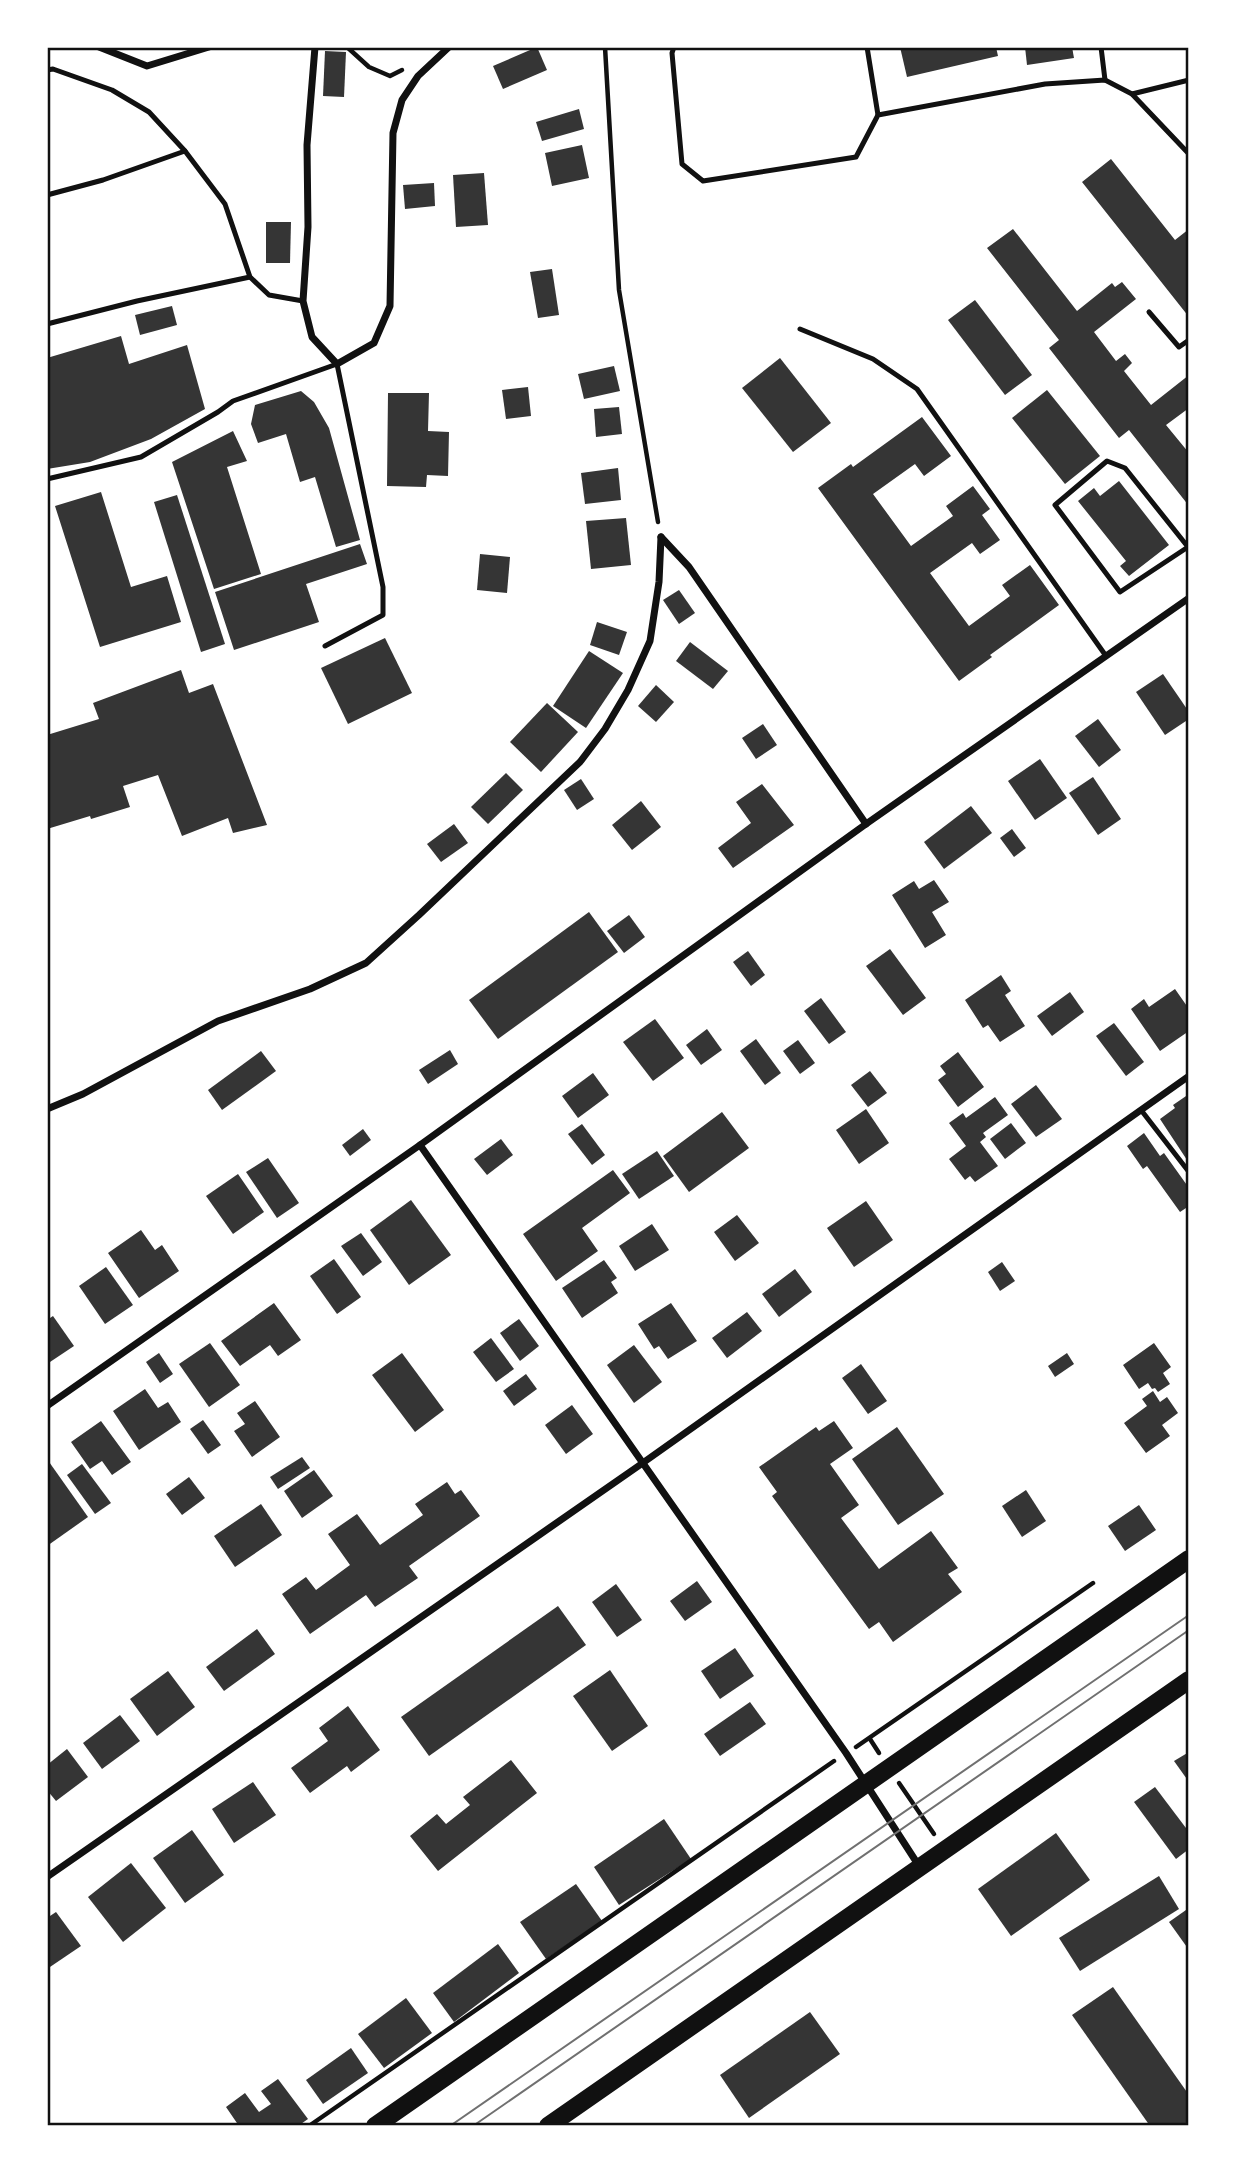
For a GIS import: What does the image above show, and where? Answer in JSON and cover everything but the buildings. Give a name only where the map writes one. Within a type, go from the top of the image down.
[{"type":"main road","points":[[375,2126],[1189,1559]]},
{"type":"main road","points":[[548,2126],[1189,1680]]},
{"type":"street","points":[[99,47],[147,66],[209,47]]},
{"type":"street","points":[[315,47],[307,145],[308,227],[303,301],[312,338],[337,363],[374,343],[390,306],[393,133],[402,100],[418,76],[449,47]]},
{"type":"street","points":[[661,537],[689,566],[866,824]]},
{"type":"street","points":[[47,1109],[83,1094],[218,1021],[310,989],[366,963],[419,915],[580,762],[605,729],[628,690],[650,641],[659,582],[661,537]]},
{"type":"street","points":[[47,1406],[420,1145],[866,824],[1189,598]]},
{"type":"street","points":[[47,1877],[642,1463],[1189,1076]]},
{"type":"street","points":[[420,1145],[846,1753],[920,1867]]},
{"type":"lane","points":[[674,47],[682,164],[702,181],[856,157],[878,115],[867,47]]},
{"type":"lane","points":[[1101,47],[1105,80]]},
{"type":"lane","points":[[47,70],[52,69],[112,90],[149,112],[185,151],[225,204],[250,277],[269,295],[303,301]]},
{"type":"lane","points":[[878,115],[1045,84],[1105,80],[1132,94],[1189,155]]},
{"type":"lane","points":[[1132,94],[1189,80]]},
{"type":"lane","points":[[47,195],[103,180],[185,151]]},
{"type":"lane","points":[[47,324],[137,301],[250,277]]},
{"type":"lane","points":[[1149,312],[1179,347],[1189,340]]},
{"type":"lane","points":[[800,329],[873,359],[917,389],[1106,656]]},
{"type":"lane","points":[[47,479],[141,457],[233,401],[337,363],[383,587],[383,615],[325,646]]},
{"type":"lane","points":[[1107,461],[1125,468],[1189,547],[1120,592],[1055,505],[1107,461]]},
{"type":"lane","points":[[1141,1110],[1189,1172]]},
{"type":"path","points":[[348,47],[369,67],[390,76],[403,70]]},
{"type":"path","points":[[605,47],[619,290],[661,537]]},
{"type":"path","points":[[309,2126],[1093,1583]]},
{"type":"path","points":[[870,1739],[945,1850]]},
{"type":"tram line","points":[[450,2126],[1189,1615]]},
{"type":"tram line","points":[[473,2126],[1189,1630]]}]
